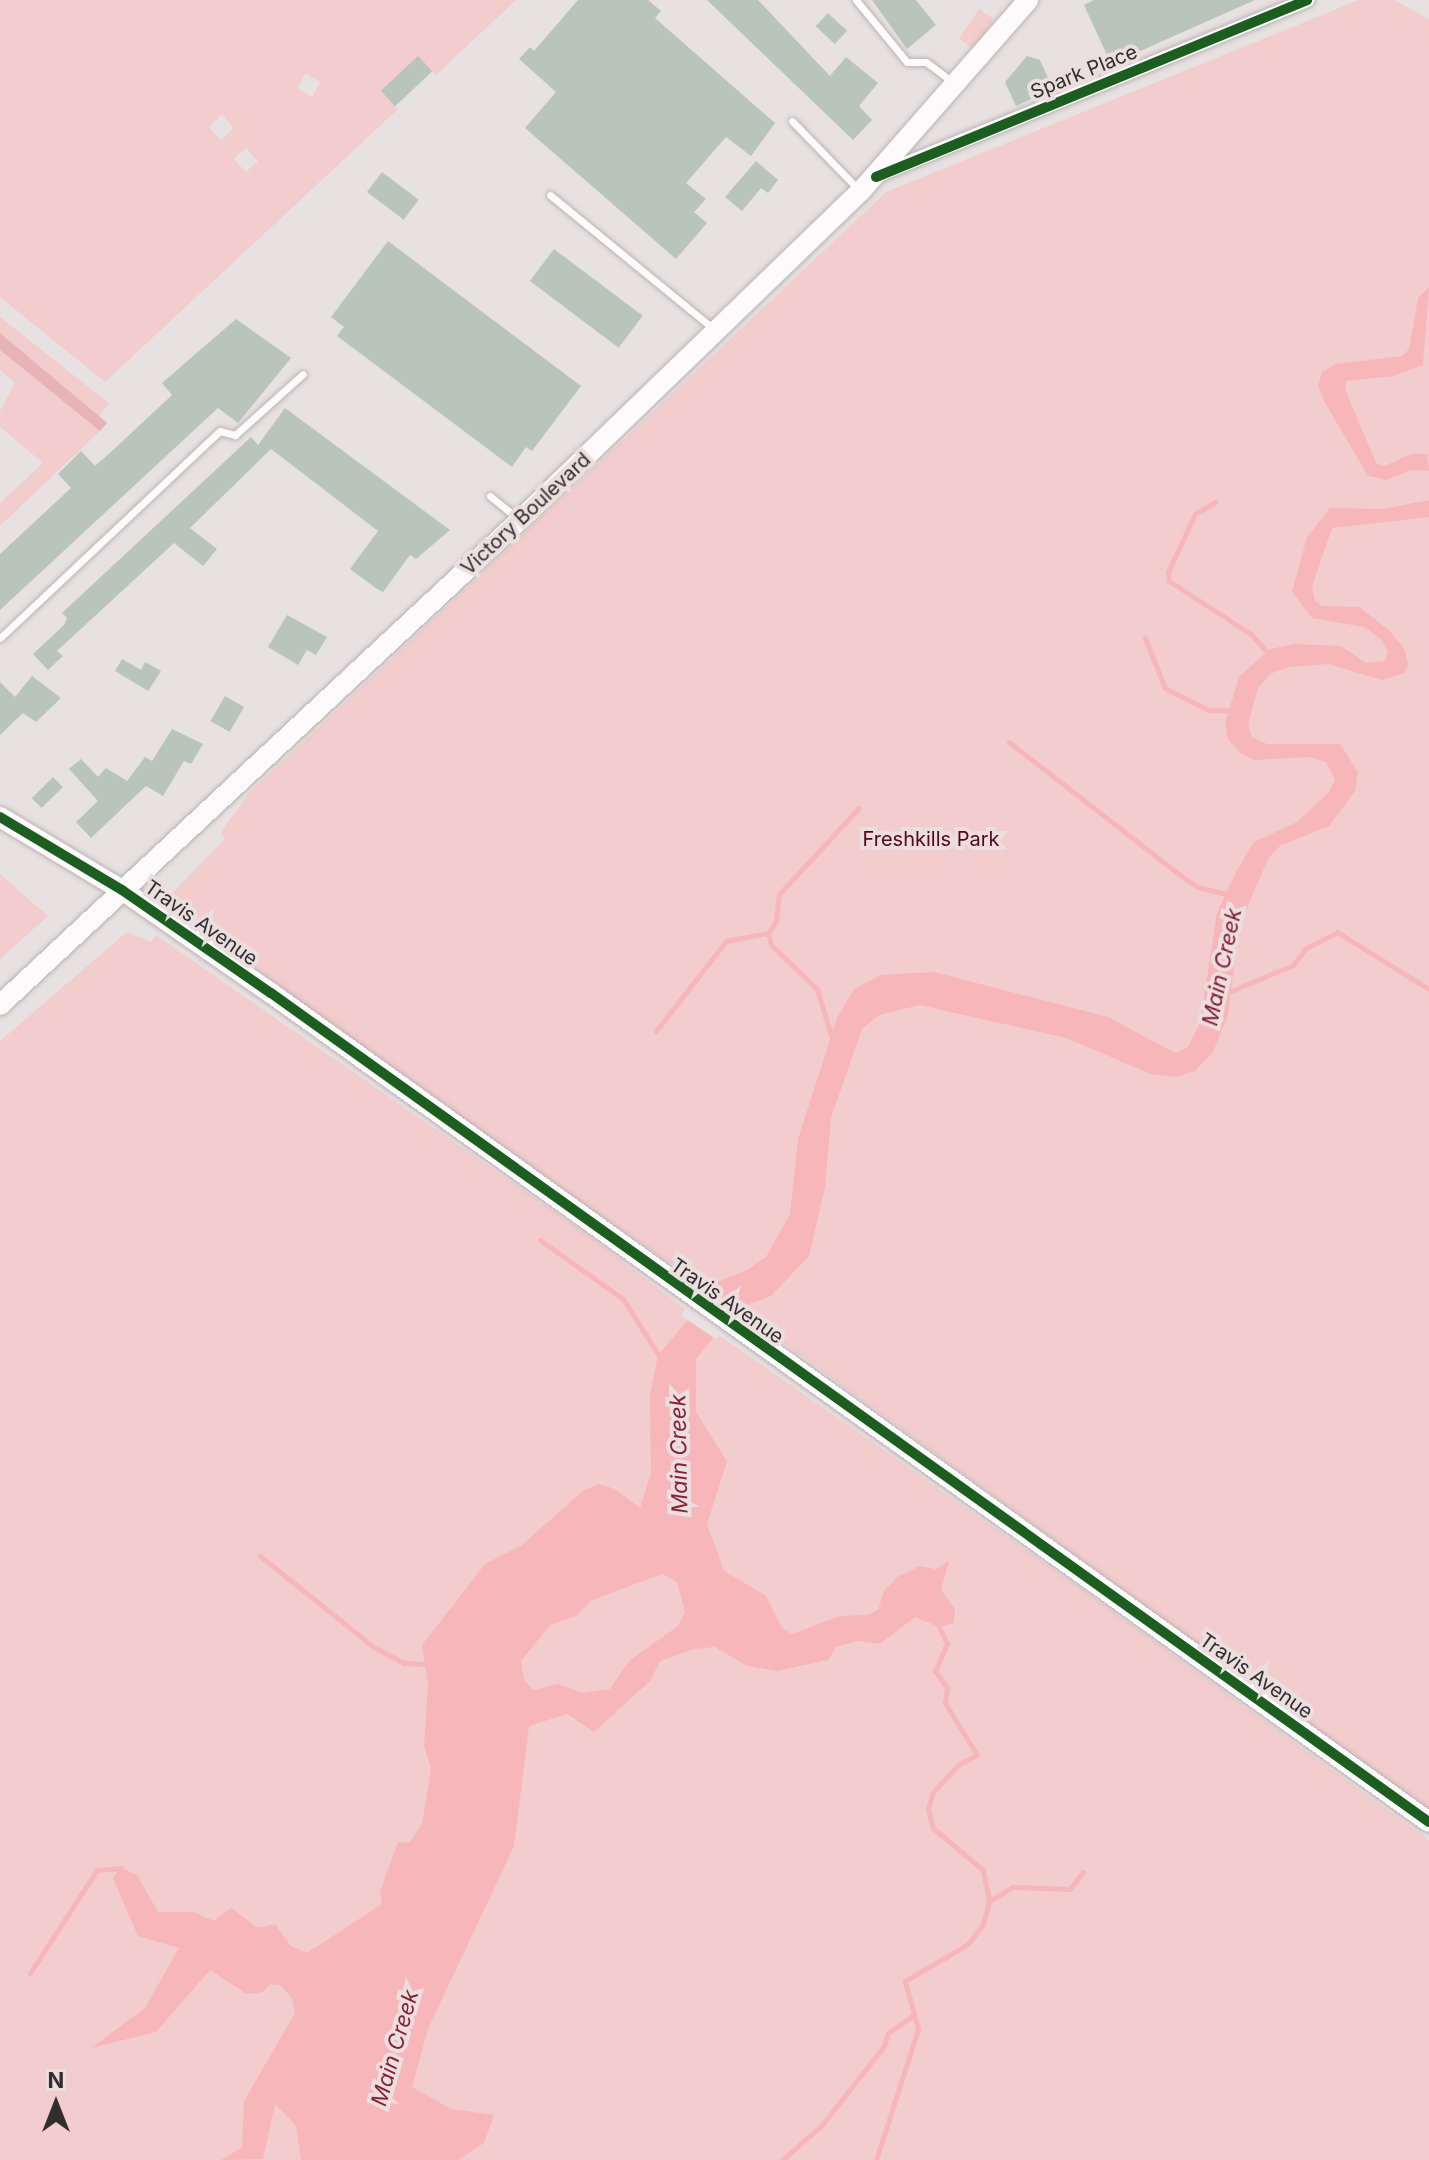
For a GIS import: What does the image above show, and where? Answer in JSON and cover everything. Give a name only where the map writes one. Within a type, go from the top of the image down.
[{"type":"street","name":"Victory Boulevard","points":[[0,1005],[717,332],[868,184],[1028,0]]},
{"type":"street","name":"Spark Place","points":[[868,184],[1307,0]]},
{"type":"street","name":"Travis Avenue","points":[[0,817],[122,890],[1429,1822]]},
{"type":"lane","points":[[856,0],[907,62],[926,62],[956,84]]},
{"type":"lane","points":[[792,121],[868,184]]},
{"type":"lane","points":[[550,195],[717,332]]},
{"type":"lane","points":[[0,638],[220,431],[235,435],[303,374]]},
{"type":"lane","points":[[490,496],[520,520]]},
{"type":"green space","points":[[0,0],[516,0],[436,75],[418,57],[381,91],[398,109],[105,382],[0,297]],"holes":[[[306,73],[320,82],[312,97],[297,88]],[[222,115],[234,128],[221,140],[209,127]],[[246,148],[258,161],[246,172],[234,159]]]},
{"type":"green space","name":"Freshkills Park","points":[[1359,0],[1394,0],[1429,19],[1429,1812],[737,1309],[468,1125],[191,921],[172,893],[225,839],[221,832],[248,794],[886,192]]},
{"type":"green space","points":[[979,9],[994,19],[974,49],[959,39]]},
{"type":"green space","points":[[0,317],[109,403],[99,416],[0,333]]},
{"type":"green space","points":[[0,350],[100,431],[0,526],[0,503],[43,463],[0,427],[0,411],[15,383],[0,370]]},
{"type":"green space","points":[[0,874],[48,916],[0,959]]},
{"type":"green space","points":[[127,932],[151,942],[156,935],[592,1238],[685,1309],[681,1316],[716,1339],[719,1335],[1086,1592],[1429,1840],[1429,2160],[0,2160],[0,1041]]},
{"type":"shaded area","points":[[0,333],[107,423],[100,431],[0,350]]},
{"type":"water","points":[[1429,287],[1423,365],[1393,376],[1346,381],[1345,389],[1376,463],[1384,466],[1412,454],[1427,454],[1429,471],[1411,470],[1387,480],[1368,476],[1324,401],[1318,386],[1322,372],[1336,364],[1402,356],[1409,349],[1418,298]]},
{"type":"water","name":"Main Creek","points":[[1429,500],[1429,517],[1332,528],[1312,586],[1315,601],[1322,606],[1359,607],[1390,631],[1405,650],[1408,664],[1404,673],[1382,680],[1328,664],[1289,667],[1270,674],[1258,688],[1248,725],[1252,737],[1267,744],[1340,744],[1358,772],[1355,791],[1329,826],[1280,846],[1269,857],[1239,926],[1228,1015],[1213,1052],[1195,1071],[1177,1077],[1151,1074],[1066,1038],[920,1005],[879,1015],[862,1029],[831,1118],[825,1187],[809,1256],[771,1296],[737,1309],[696,1359],[696,1412],[727,1461],[707,1524],[724,1571],[766,1596],[782,1628],[792,1634],[840,1616],[868,1615],[878,1610],[884,1591],[897,1577],[920,1566],[936,1569],[949,1561],[941,1590],[955,1609],[954,1623],[939,1627],[915,1617],[880,1644],[858,1641],[836,1647],[828,1660],[777,1671],[747,1666],[715,1647],[694,1649],[660,1661],[650,1681],[594,1732],[567,1714],[529,1726],[514,1846],[428,2029],[412,2087],[451,2109],[494,2115],[484,2143],[458,2160],[301,2160],[296,2126],[275,2104],[263,2159],[221,2160],[242,2147],[244,2101],[295,2013],[292,1998],[280,1985],[270,1984],[263,1992],[247,1994],[210,1970],[156,2032],[91,2048],[145,2008],[179,1948],[138,1936],[113,1878],[121,1868],[137,1875],[158,1912],[193,1912],[214,1921],[231,1908],[258,1928],[275,1924],[291,1946],[307,1953],[382,1904],[380,1892],[398,1842],[409,1843],[422,1824],[431,1768],[424,1746],[428,1683],[422,1645],[485,1564],[522,1545],[584,1490],[599,1484],[615,1489],[640,1508],[651,1473],[650,1394],[658,1355],[688,1320],[706,1287],[747,1270],[766,1257],[790,1214],[798,1139],[837,1018],[854,989],[881,975],[934,972],[1108,1017],[1175,1053],[1188,1047],[1200,1023],[1217,913],[1236,872],[1254,842],[1297,822],[1329,792],[1335,779],[1326,762],[1309,757],[1255,760],[1240,753],[1228,739],[1225,723],[1239,677],[1270,649],[1295,644],[1341,646],[1366,663],[1385,661],[1388,652],[1381,639],[1364,627],[1312,618],[1292,592],[1307,537],[1330,508],[1383,509]],"holes":[[[662,1574],[677,1582],[685,1612],[678,1626],[629,1661],[610,1689],[582,1693],[558,1684],[533,1690],[524,1680],[521,1661],[550,1625],[576,1616],[592,1600]]]},
{"type":"pier","points":[[702,1285],[737,1308],[716,1339],[681,1316]]},
{"type":"building","points":[[578,0],[648,0],[661,11],[655,18],[775,123],[751,156],[726,137],[686,183],[706,199],[694,212],[707,223],[676,259],[525,128],[556,92],[519,59],[530,47],[534,51]]},
{"type":"building","points":[[707,0],[758,0],[830,76],[846,57],[878,83],[859,106],[872,120],[853,140]]},
{"type":"building","points":[[872,0],[916,0],[936,25],[907,49]]},
{"type":"building","points":[[1094,0],[1255,0],[1111,64],[1084,5]]},
{"type":"building","points":[[828,13],[847,31],[835,44],[816,26]]},
{"type":"building","points":[[418,56],[432,71],[395,106],[381,91]]},
{"type":"building","points":[[1027,56],[1040,60],[1053,89],[1016,106],[1005,82]]},
{"type":"building","points":[[756,161],[778,180],[768,193],[761,188],[742,211],[725,197]]},
{"type":"building","points":[[382,172],[419,200],[404,220],[367,192]]},
{"type":"building","points":[[388,241],[581,386],[532,451],[526,447],[512,467],[337,336],[344,327],[331,317]]},
{"type":"building","points":[[554,249],[643,316],[619,348],[530,281]]},
{"type":"building","points":[[236,319],[291,358],[238,423],[218,408],[0,610],[0,554],[71,488],[58,474],[81,451],[95,466],[172,395],[162,383]]},
{"type":"building","points":[[285,408],[450,530],[416,559],[410,555],[383,592],[350,569],[378,531],[271,449],[190,528],[217,549],[203,566],[174,543],[57,651],[63,656],[48,670],[33,654],[64,625],[67,618],[62,613],[251,437],[258,445]]},
{"type":"building","points":[[287,615],[327,637],[316,655],[307,650],[298,665],[268,647]]},
{"type":"building","points":[[122,659],[141,670],[145,662],[161,671],[148,691],[115,671]]},
{"type":"building","points":[[32,676],[61,698],[36,722],[23,713],[0,735],[0,682],[15,697]]},
{"type":"building","points":[[225,696],[244,707],[230,732],[210,721]]},
{"type":"building","points":[[172,729],[203,744],[191,764],[184,761],[163,796],[146,786],[91,838],[76,822],[98,801],[69,769],[81,759],[98,777],[106,768],[127,781],[145,757],[152,761]]},
{"type":"building","points":[[53,777],[63,787],[42,808],[32,798]]},
{"type":"waterway","points":[[1215,502],[1195,514],[1168,572],[1169,581],[1251,634],[1269,655]]},
{"type":"waterway","points":[[1145,638],[1165,688],[1208,710],[1232,711]]},
{"type":"waterway","points":[[1009,742],[1177,873],[1198,887],[1230,895]]},
{"type":"waterway","points":[[833,1042],[817,989],[771,945],[768,933],[776,921],[779,894],[859,808]]},
{"type":"waterway","name":"Main Creek","points":[[1224,994],[1293,965],[1306,948],[1337,932],[1429,989]]},
{"type":"waterway","points":[[656,1031],[726,941],[768,933]]},
{"type":"waterway","points":[[540,1240],[623,1299],[660,1357]]},
{"type":"waterway","points":[[260,1556],[375,1648],[405,1663],[425,1664]]},
{"type":"waterway","points":[[876,2160],[918,2029],[905,1981],[968,1944],[983,1924],[989,1901],[983,1870],[933,1828],[928,1809],[933,1792],[958,1765],[977,1755],[945,1703],[947,1688],[935,1671],[947,1644],[939,1627]]},
{"type":"waterway","points":[[30,1973],[97,1870],[121,1868]]},
{"type":"waterway","points":[[989,1901],[1012,1887],[1070,1889],[1083,1872]]},
{"type":"waterway","points":[[782,2160],[821,2126],[884,2046],[888,2033],[914,2015]]},
{"type":"cycle path","points":[[876,177],[1307,0]]},
{"type":"cycle path","points":[[0,817],[122,890],[271,993],[1429,1822]]}]
